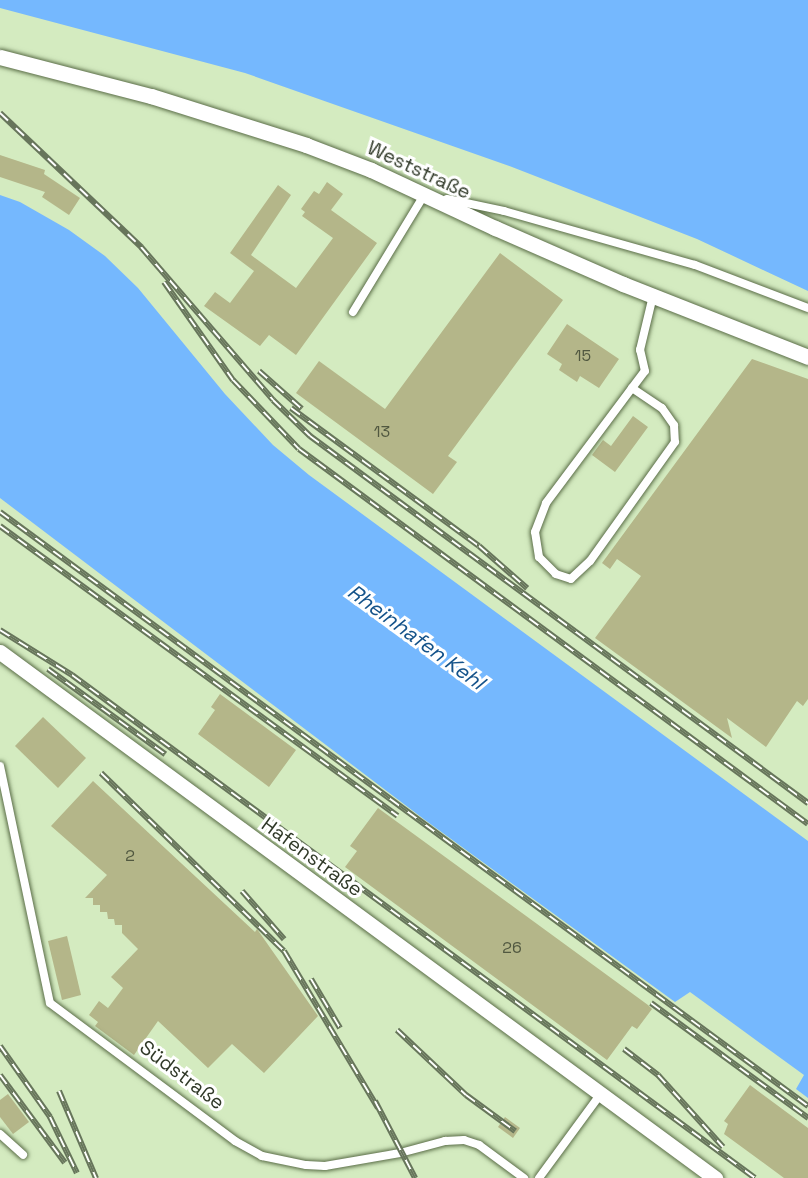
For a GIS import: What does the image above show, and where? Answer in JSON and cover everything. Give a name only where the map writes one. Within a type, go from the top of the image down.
[{"type":"street","name":"Weststraße","points":[[0,57],[151,96],[256,128],[371,170],[652,296],[808,357]]},
{"type":"street","name":"Hafenstraße","points":[[1,655],[715,1178]]},
{"type":"lane","points":[[353,312],[424,195],[504,211],[695,265],[808,308]]},
{"type":"lane","points":[[633,388],[662,408],[674,425],[675,442],[590,561],[571,579],[556,574],[539,557],[535,532],[546,503],[645,371],[640,350],[652,296]]},
{"type":"lane","name":"Südstraße","points":[[0,766],[50,1003],[235,1141],[262,1156],[306,1165],[326,1166],[400,1153],[445,1141],[464,1140],[479,1145],[524,1178]]},
{"type":"lane","points":[[539,1178],[600,1095]]},
{"type":"lane","points":[[0,1134],[23,1155]]},
{"type":"water","points":[[0,0],[808,0],[808,291],[697,239],[512,167],[245,73],[0,8]]},
{"type":"water","name":"Rheinhafen Kehl","points":[[0,195],[20,202],[69,230],[105,256],[138,288],[225,394],[273,445],[309,475],[808,841],[808,1098],[796,1089],[804,1075],[690,992],[675,1002],[425,820],[0,498]]},
{"type":"building","points":[[0,155],[45,170],[44,174],[80,198],[69,215],[42,197],[45,192],[0,177]]},
{"type":"building","points":[[327,182],[343,194],[331,210],[377,243],[296,355],[269,335],[260,346],[204,306],[215,292],[230,303],[254,271],[230,253],[278,185],[291,195],[251,255],[296,288],[333,238],[302,216],[305,212],[301,209],[314,191],[319,194]]},
{"type":"building","points":[[500,253],[563,300],[448,456],[457,462],[433,494],[296,393],[319,361],[385,409]]},
{"type":"building","points":[[567,324],[619,359],[599,388],[580,376],[577,382],[559,370],[562,364],[547,354]]},
{"type":"building","points":[[752,359],[808,379],[808,699],[803,706],[797,701],[766,747],[727,718],[732,738],[595,638],[641,576],[617,559],[610,569],[602,563]]},
{"type":"building","points":[[633,416],[648,427],[615,472],[592,455],[603,440],[611,446]]},
{"type":"building","points":[[220,694],[296,750],[269,787],[198,734],[215,710],[211,707]]},
{"type":"building","points":[[43,717],[86,758],[58,788],[15,746]]},
{"type":"building","points":[[93,781],[255,932],[257,929],[318,1016],[264,1073],[232,1044],[208,1068],[158,1021],[134,1055],[95,1026],[98,1022],[89,1015],[99,1001],[108,1008],[123,988],[111,977],[138,949],[122,933],[122,925],[115,925],[114,919],[108,919],[107,912],[100,912],[100,905],[93,905],[93,898],[85,898],[107,875],[51,826]]},
{"type":"building","points":[[378,808],[652,1009],[637,1029],[632,1026],[607,1060],[345,867],[357,851],[350,846]]},
{"type":"building","points":[[67,936],[81,995],[62,1000],[48,941]]},
{"type":"building","points":[[750,1085],[808,1128],[808,1178],[784,1178],[724,1134],[728,1124],[724,1121]]},
{"type":"building","points":[[8,1094],[29,1122],[13,1134],[0,1117],[0,1100]]},
{"type":"building","points":[[505,1117],[520,1128],[513,1138],[498,1127]]},
{"type":"railway","points":[[0,113],[141,247],[273,400],[310,436],[808,803]]},
{"type":"railway","points":[[164,282],[233,380],[299,449],[808,824]]},
{"type":"railway","points":[[259,371],[302,409]]},
{"type":"railway","points":[[291,408],[479,546],[527,588]]},
{"type":"railway","points":[[0,512],[808,1106]]},
{"type":"railway","points":[[0,526],[397,816]]},
{"type":"railway","points":[[0,630],[72,675],[755,1178]]},
{"type":"railway","points":[[48,669],[165,754]]},
{"type":"railway","points":[[101,773],[284,951],[378,1108]]},
{"type":"railway","points":[[242,891],[284,939]]},
{"type":"railway","points":[[311,979],[340,1028]]},
{"type":"railway","points":[[651,1003],[808,1118]]},
{"type":"railway","points":[[397,1030],[466,1095],[515,1131]]},
{"type":"railway","points":[[0,1046],[50,1117],[77,1173]]},
{"type":"railway","points":[[624,1049],[658,1075],[723,1147]]},
{"type":"railway","points":[[0,1075],[65,1163]]},
{"type":"railway","points":[[59,1091],[96,1178]]},
{"type":"railway","points":[[375,1101],[415,1178]]}]
